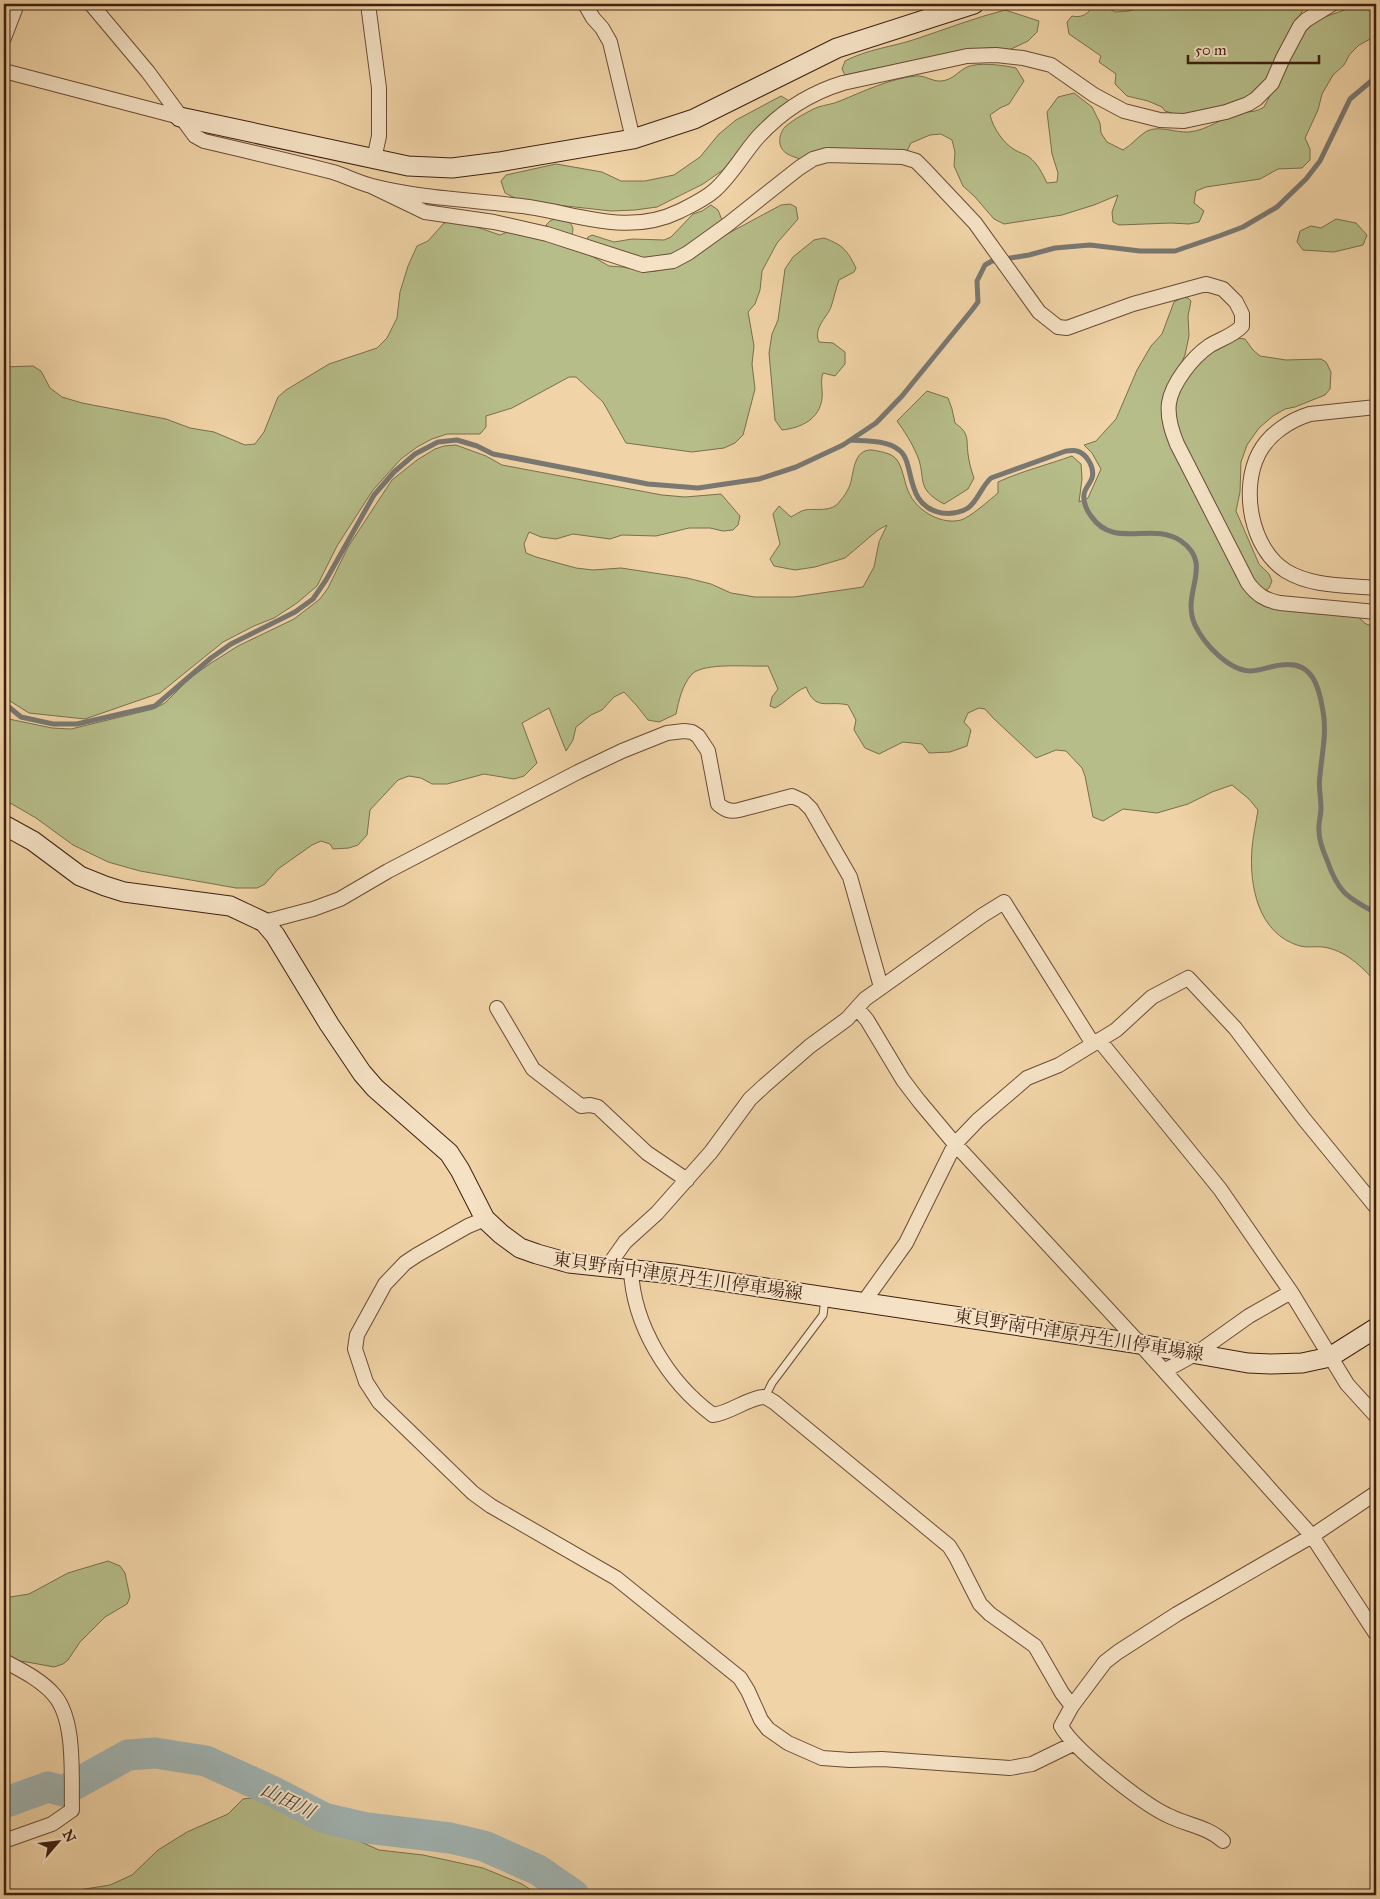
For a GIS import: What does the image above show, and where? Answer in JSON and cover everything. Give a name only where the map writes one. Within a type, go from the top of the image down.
[{"type":"main road","points":[[180,117],[408,166],[452,168],[499,162],[633,139],[694,119],[837,48],[932,10],[974,4]]},
{"type":"main road","name":"東貝野南中津原丹生川停車場線","points":[[4,825],[33,841],[80,876],[104,886],[124,892],[230,906],[264,922],[275,935],[329,1024],[362,1073],[375,1088],[449,1153],[460,1170],[485,1219],[520,1248],[569,1263],[631,1269],[825,1297],[1140,1344],[1248,1363],[1302,1363],[1330,1357],[1376,1328]]},
{"type":"street","points":[[4,38],[17,4]]},
{"type":"street","points":[[91,4],[148,72],[195,136],[204,141],[335,173],[371,186],[425,212],[494,222],[547,234],[644,265],[673,262],[727,225],[812,159],[827,155],[903,157],[916,161],[975,223],[1039,312],[1049,322],[1058,327],[1067,328],[1133,304],[1206,284],[1223,289],[1239,308],[1242,314],[1242,326],[1236,332],[1208,347],[1190,364],[1178,382],[1169,403],[1170,428],[1177,444],[1256,594],[1280,603],[1376,612]]},
{"type":"street","points":[[368,4],[379,88],[379,136],[374,159]]},
{"type":"street","points":[[585,4],[610,42],[633,139]]},
{"type":"street","points":[[371,186],[427,196],[562,212],[614,224],[647,222],[678,212],[696,203],[714,190],[759,137],[806,97],[842,82],[967,56],[996,54],[1024,58],[1051,65],[1094,95],[1124,111],[1160,120],[1184,121],[1198,119],[1236,109],[1248,104],[1262,94],[1272,82],[1282,58],[1300,26],[1306,20],[1332,4]]},
{"type":"street","points":[[4,70],[180,117]]},
{"type":"street","points":[[1376,407],[1310,414],[1299,417],[1283,427],[1266,442],[1259,454],[1251,478],[1250,494],[1256,530],[1264,548],[1286,570],[1315,582],[1376,588]]},
{"type":"street","points":[[264,922],[313,909],[340,898],[578,772],[658,737],[684,731],[692,732],[698,736],[708,751],[718,804],[724,809],[731,812],[792,796],[804,801],[811,809],[850,877],[881,987]]},
{"type":"street","points":[[608,1266],[625,1242],[657,1213],[711,1152],[750,1100],[810,1046],[847,1019],[865,999],[1004,902],[1096,1042],[1203,1167],[1291,1292],[1347,1384],[1376,1416]]},
{"type":"street","points":[[863,1303],[906,1243],[955,1144],[978,1120],[1027,1078],[1053,1068],[1116,1030],[1152,998],[1188,978],[1235,1028],[1304,1119],[1376,1207]]},
{"type":"street","points":[[497,1008],[533,1069],[581,1106],[590,1105],[598,1107],[647,1153],[687,1180]]},
{"type":"street","points":[[857,1008],[867,1020],[903,1080],[955,1144],[1140,1344],[1312,1536],[1376,1634]]},
{"type":"street","points":[[485,1219],[435,1244],[405,1264],[385,1284],[362,1324],[357,1335],[355,1349],[366,1382],[379,1402],[472,1493],[491,1506],[593,1563],[634,1591],[740,1678],[761,1720],[768,1729],[788,1743],[815,1755],[835,1760],[882,1759],[1010,1768],[1032,1764],[1073,1744]]},
{"type":"street","points":[[631,1269],[634,1296],[657,1354],[674,1378],[707,1411],[713,1415],[721,1414],[757,1398],[766,1397],[774,1402],[949,1546],[980,1604],[990,1614],[1035,1646],[1072,1706]]},
{"type":"street","points":[[1164,1371],[1197,1353],[1249,1316],[1291,1292]]},
{"type":"street","points":[[1223,1841],[1213,1832],[1177,1820],[1154,1808],[1073,1744],[1061,1726],[1072,1706],[1105,1662],[1118,1652],[1177,1614],[1312,1536],[1376,1493]]},
{"type":"street","points":[[4,1661],[46,1686],[56,1697],[64,1711],[67,1722],[72,1805],[72,1810],[52,1824],[4,1841]]},
{"type":"lane","points":[[766,1397],[772,1383],[823,1315],[825,1297]]},
{"type":"green space","points":[[1150,4],[1306,4],[1266,81],[1246,99],[1225,107],[1198,113],[1175,114],[1165,111],[1162,107],[1148,101],[1127,96],[1115,84],[1116,74],[1099,62],[1101,56],[1069,34],[1067,22],[1072,16],[1078,17],[1083,15],[1092,8],[1105,6],[1115,12],[1129,11]]},
{"type":"green space","points":[[1353,4],[1376,4],[1376,36],[1359,45],[1350,54],[1344,65],[1333,75],[1322,94],[1318,110],[1305,138],[1310,149],[1310,160],[1302,168],[1278,169],[1260,179],[1206,187],[1196,191],[1194,203],[1204,211],[1199,222],[1189,224],[1119,225],[1113,222],[1112,212],[1118,195],[1062,215],[1004,224],[994,219],[963,186],[954,166],[955,152],[952,140],[941,134],[930,135],[911,143],[907,151],[800,159],[785,152],[780,144],[781,133],[784,129],[801,116],[818,107],[837,102],[887,82],[916,76],[941,81],[955,76],[971,65],[1005,66],[1016,68],[1024,81],[1009,104],[990,115],[994,125],[1007,144],[1035,163],[1047,183],[1057,182],[1058,173],[1052,154],[1047,112],[1058,97],[1074,93],[1092,107],[1100,123],[1101,133],[1107,142],[1123,150],[1152,129],[1196,131],[1232,115],[1255,111],[1264,107],[1305,30],[1319,19],[1347,9]]},
{"type":"green space","points":[[1005,10],[1039,21],[1037,32],[1028,41],[1009,50],[991,48],[964,50],[845,75],[842,69],[845,61],[862,54],[916,39]]},
{"type":"green space","points":[[781,96],[791,102],[750,136],[723,170],[703,184],[657,207],[611,211],[521,201],[505,193],[501,181],[506,175],[556,164],[602,172],[621,181],[645,181],[674,175],[700,157],[719,134],[736,120]]},
{"type":"green space","points":[[790,204],[796,207],[798,219],[777,243],[762,271],[760,290],[755,304],[748,312],[754,346],[752,364],[755,389],[743,435],[735,443],[724,448],[692,452],[626,443],[603,402],[576,377],[569,377],[512,408],[486,416],[486,427],[480,434],[447,434],[417,447],[401,459],[373,490],[337,546],[317,586],[297,603],[274,618],[223,642],[160,693],[85,719],[29,713],[10,701],[4,693],[4,367],[33,366],[41,371],[50,388],[62,397],[82,403],[166,419],[190,428],[214,432],[245,445],[255,444],[264,432],[278,397],[286,390],[329,364],[377,348],[387,338],[397,318],[400,292],[408,266],[417,246],[428,241],[444,223],[453,219],[500,235],[510,231],[578,248],[609,266],[656,271],[673,265],[781,205]]},
{"type":"green space","points":[[711,205],[718,210],[722,220],[718,228],[677,254],[645,259],[587,240],[592,235],[614,242],[632,239],[664,240],[671,237],[693,214]]},
{"type":"green space","points":[[556,218],[570,223],[573,229],[571,237],[547,229],[546,225]]},
{"type":"green space","points":[[1336,219],[1356,223],[1367,235],[1363,245],[1334,252],[1303,250],[1297,242],[1300,231],[1311,226],[1321,228]]},
{"type":"green space","points":[[824,238],[844,249],[856,268],[854,272],[839,280],[831,307],[818,332],[819,342],[833,343],[845,352],[845,364],[835,376],[823,373],[822,398],[818,412],[802,425],[782,430],[775,420],[769,353],[772,334],[778,320],[785,269],[793,257],[814,240]]},
{"type":"green space","points":[[1183,297],[1191,301],[1188,316],[1189,336],[1185,355],[1164,399],[1244,587],[1357,616],[1366,624],[1376,627],[1376,982],[1358,965],[1338,951],[1320,947],[1303,947],[1286,940],[1274,931],[1259,907],[1252,878],[1252,848],[1258,810],[1249,799],[1232,785],[1212,792],[1188,804],[1157,813],[1123,809],[1103,821],[1093,817],[1082,768],[1066,751],[1056,750],[1036,758],[985,709],[979,708],[968,713],[964,722],[971,730],[967,746],[950,752],[929,753],[922,744],[903,742],[879,754],[865,748],[854,730],[856,720],[848,705],[818,702],[810,695],[806,687],[775,708],[770,706],[772,697],[778,689],[768,666],[717,666],[698,670],[692,674],[683,688],[676,714],[659,722],[648,720],[624,692],[614,697],[602,710],[591,715],[576,727],[573,740],[566,751],[549,708],[522,723],[537,763],[524,776],[514,779],[484,774],[447,784],[432,784],[421,778],[409,776],[398,780],[370,810],[367,835],[358,845],[349,848],[333,849],[330,844],[321,841],[312,845],[278,869],[265,884],[257,888],[236,888],[140,871],[108,862],[73,845],[36,818],[12,804],[4,802],[4,718],[52,728],[71,729],[153,709],[165,703],[190,678],[211,663],[238,646],[294,619],[320,599],[328,588],[348,547],[392,480],[417,460],[435,449],[456,445],[486,456],[502,465],[662,495],[685,497],[721,494],[740,516],[738,525],[733,530],[723,531],[710,528],[689,528],[656,536],[622,535],[610,539],[573,534],[556,539],[541,537],[529,532],[524,544],[526,553],[536,557],[576,568],[593,570],[621,568],[687,578],[711,584],[731,593],[755,597],[794,597],[863,587],[874,567],[879,542],[887,525],[878,530],[845,558],[815,567],[795,570],[774,566],[770,559],[780,544],[773,514],[779,506],[791,517],[805,510],[828,509],[837,505],[850,485],[858,457],[861,453],[872,450],[887,453],[894,457],[899,464],[908,491],[914,501],[925,512],[946,521],[965,519],[998,493],[998,482],[1072,456],[1081,464],[1082,479],[1079,502],[1088,498],[1101,469],[1092,453],[1084,445],[1096,441],[1116,419],[1137,370],[1151,346],[1162,334],[1174,302]]},
{"type":"green space","points":[[1237,338],[1245,339],[1260,356],[1286,360],[1321,359],[1326,362],[1331,372],[1330,389],[1325,395],[1285,409],[1273,416],[1259,428],[1247,445],[1241,462],[1240,492],[1236,511],[1259,564],[1269,574],[1272,581],[1269,588],[1265,591],[1259,591],[1181,442],[1174,410],[1177,395],[1185,379],[1212,350]]},
{"type":"green space","points":[[927,391],[948,398],[955,423],[965,433],[974,478],[968,489],[944,504],[925,488],[917,455],[897,421]]},
{"type":"green space","points":[[108,1561],[120,1566],[125,1573],[130,1597],[127,1604],[105,1617],[80,1642],[68,1660],[54,1667],[4,1658],[4,1598],[29,1594],[68,1573]]},
{"type":"green space","points":[[261,1797],[379,1850],[423,1855],[483,1868],[522,1884],[539,1895],[59,1895],[66,1892],[110,1885],[132,1875],[158,1850],[187,1832],[228,1814],[243,1799]]},
{"type":"waterway","points":[[4,703],[21,717],[53,724],[77,724],[155,706],[211,658],[231,644],[295,612],[313,599],[326,580],[374,495],[394,472],[415,454],[438,442],[457,440],[477,446],[493,454],[648,484],[698,488],[759,479],[796,467],[843,445],[876,423],[902,396],[978,302],[977,281],[985,265],[992,261],[1029,255],[1055,248],[1090,245],[1140,251],[1175,251],[1243,227],[1277,207],[1306,179],[1320,161],[1350,99],[1376,77]]},
{"type":"waterway","points":[[851,440],[888,444],[899,450],[904,456],[912,483],[921,502],[930,509],[942,513],[958,512],[968,508],[991,478],[1066,451],[1077,451],[1087,458],[1091,466],[1093,474],[1085,491],[1084,501],[1090,514],[1100,526],[1122,534],[1158,533],[1170,536],[1181,541],[1191,550],[1196,569],[1191,613],[1195,625],[1211,648],[1226,661],[1243,670],[1251,671],[1281,665],[1300,667],[1307,671],[1316,684],[1324,719],[1324,743],[1319,783],[1321,809],[1320,842],[1339,887],[1350,898],[1376,913]]},
{"type":"waterway","name":"山田川","points":[[4,1803],[48,1787],[63,1791],[128,1755],[155,1753],[206,1761],[274,1792],[324,1818],[367,1828],[450,1838],[484,1846],[538,1870],[574,1895]]}]
